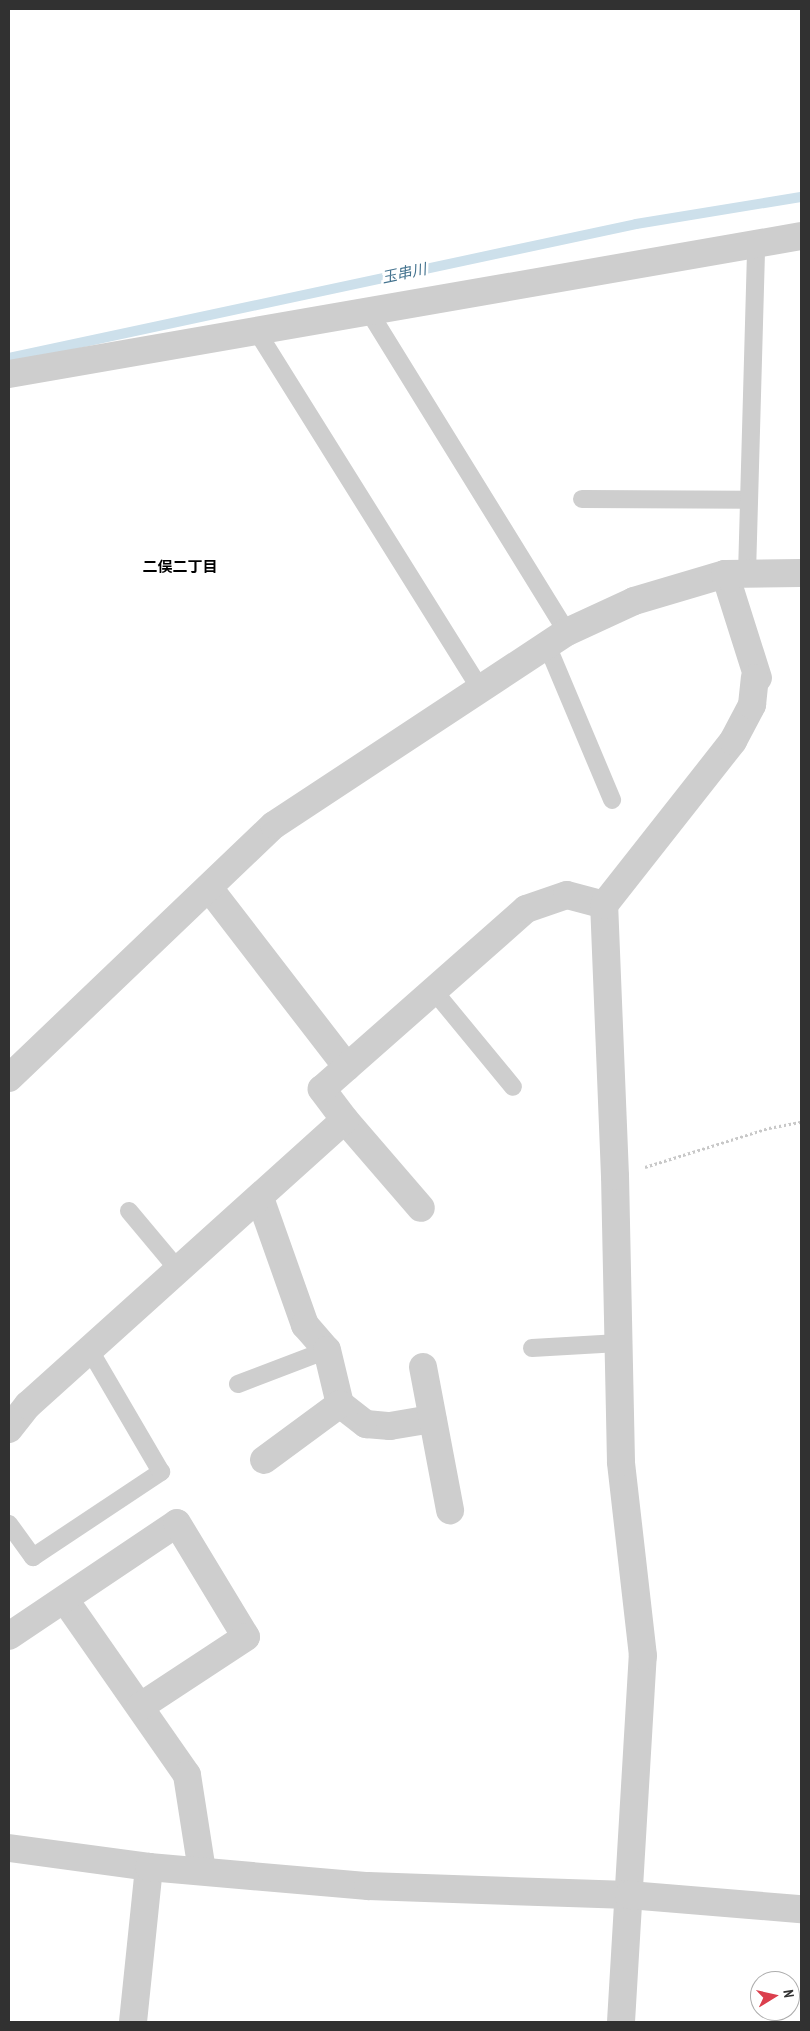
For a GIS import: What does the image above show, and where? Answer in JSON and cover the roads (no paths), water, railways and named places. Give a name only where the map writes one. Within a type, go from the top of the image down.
[{"type":"street","points":[[9,374],[801,236]]},
{"type":"street","points":[[9,1078],[274,825],[557,638],[634,601],[736,574],[801,573]]},
{"type":"street","points":[[621,2022],[643,1656],[621,1462],[615,1176],[604,905],[733,741],[752,704],[757,678],[736,574]]},
{"type":"street","points":[[209,888],[348,1067]]},
{"type":"street","points":[[421,1208],[345,1120],[322,1089],[526,909],[567,895],[604,905]]},
{"type":"street","points":[[9,1429],[28,1405],[91,1352],[180,1272],[345,1120]]},
{"type":"street","points":[[260,1198],[305,1326],[327,1350],[340,1404],[366,1424],[390,1426],[432,1419]]},
{"type":"street","points":[[423,1367],[450,1510]]},
{"type":"street","points":[[264,1460],[340,1404]]},
{"type":"street","points":[[9,1636],[177,1523],[246,1636],[140,1706]]},
{"type":"street","points":[[65,1600],[187,1775],[202,1872]]},
{"type":"street","points":[[9,1848],[149,1867],[368,1886],[629,1895],[801,1909]]},
{"type":"street","points":[[132,2022],[149,1867]]},
{"type":"lane","points":[[736,574],[749,500],[756,245]]},
{"type":"lane","points":[[368,310],[557,638],[612,800]]},
{"type":"lane","points":[[256,330],[480,688]]},
{"type":"lane","points":[[582,499],[749,500]]},
{"type":"lane","points":[[434,990],[513,1087]]},
{"type":"lane","points":[[129,1211],[180,1272]]},
{"type":"lane","points":[[532,1348],[619,1343]]},
{"type":"lane","points":[[238,1384],[327,1350]]},
{"type":"lane","points":[[9,1524],[33,1557],[161,1472],[91,1352]]},
{"type":"waterway","name":"玉串川","points":[[9,358],[636,224],[801,197]]},
{"type":"district","name":"二俣二丁目","points":[[180,567]]}]
